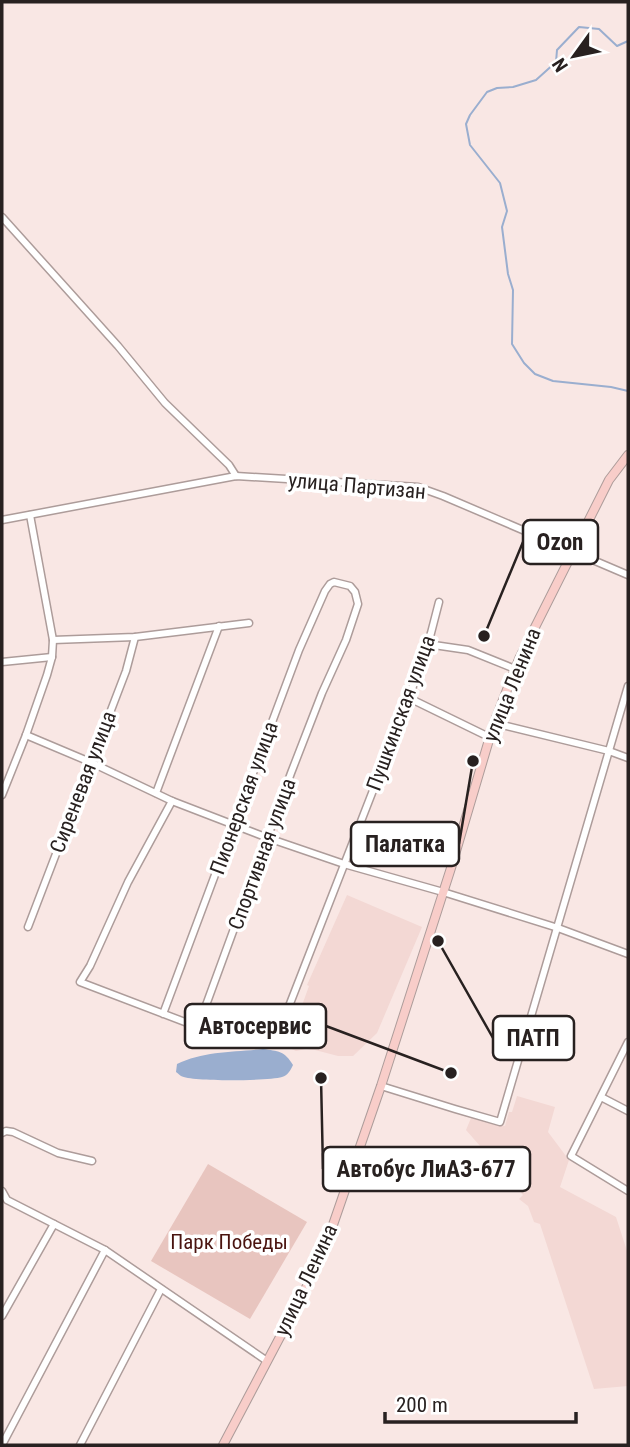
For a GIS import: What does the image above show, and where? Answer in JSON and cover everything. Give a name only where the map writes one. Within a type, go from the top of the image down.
[{"type":"main road","points":[[609,480],[628,455]]},
{"type":"main road","points":[[609,480],[628,463]]},
{"type":"main road","name":"улица Ленина","points":[[223,1445],[310,1282],[326,1245],[381,1086],[494,723],[515,669],[609,480]]},
{"type":"street","points":[[2,217],[118,346],[165,403],[229,465],[236,476]]},
{"type":"street","name":"улица Партизан","points":[[2,520],[236,476],[418,487],[628,575]]},
{"type":"street","points":[[2,795],[26,735],[52,657],[53,640],[30,515]]},
{"type":"street","name":"Спортивная улица","points":[[172,801],[128,882],[80,982],[198,1027],[322,693],[346,640],[358,604],[355,592],[350,586],[334,582],[330,584]]},
{"type":"street","name":"Пионерская улица","points":[[163,1014],[299,650],[330,584]]},
{"type":"street","name":"Пушкинская улица","points":[[284,1019],[409,698],[439,602]]},
{"type":"street","points":[[53,640],[135,637],[249,623]]},
{"type":"street","points":[[156,793],[219,626]]},
{"type":"street","name":"Сиреневая улица","points":[[28,927],[126,671],[135,637]]},
{"type":"street","points":[[427,644],[468,650],[515,669]]},
{"type":"street","points":[[2,662],[52,657]]},
{"type":"street","points":[[381,1086],[500,1122],[628,686]]},
{"type":"street","points":[[409,698],[489,737]]},
{"type":"street","points":[[494,723],[628,758]]},
{"type":"street","points":[[26,735],[172,801],[268,838],[344,864],[558,928],[628,954]]},
{"type":"street","points":[[628,1042],[571,1156],[628,1191]]},
{"type":"street","points":[[601,1097],[628,1111]]},
{"type":"street","points":[[2,1133],[13,1132],[58,1153],[92,1161]]},
{"type":"street","points":[[2,1191],[7,1200],[105,1250],[267,1361]]},
{"type":"street","points":[[2,1316],[54,1224]]},
{"type":"street","points":[[2,1445],[105,1250]]},
{"type":"street","points":[[80,1445],[161,1289]]},
{"type":"shaded area","points":[[347,895],[422,927],[377,1033],[353,1056],[338,1056],[306,1049],[296,1051],[287,1047],[309,986],[307,985]]},
{"type":"shaded area","points":[[517,1096],[555,1107],[548,1132],[569,1160],[560,1187],[616,1217],[628,1254],[628,1386],[594,1389],[540,1224],[534,1222],[528,1206],[519,1199],[523,1195],[466,1130],[471,1118],[505,1126]]},
{"type":"green space","name":"Парк Победы","points":[[208,1164],[307,1222],[250,1319],[151,1261]]},
{"type":"water","points":[[263,1049],[277,1051],[287,1057],[293,1065],[287,1074],[262,1079],[214,1080],[188,1078],[176,1072],[177,1064],[197,1057]]},
{"type":"waterway","points":[[628,41],[617,46],[599,29],[579,27],[557,50],[556,62],[536,80],[487,92],[466,124],[470,145],[500,183],[507,211],[502,227],[508,274],[513,290],[512,344],[535,374],[553,381],[628,391]]},
{"type":"place","name":"Ozon","points":[[484,636]]},
{"type":"place","name":"Палатка","points":[[473,761]]},
{"type":"place","name":"ПАТП","points":[[438,941]]},
{"type":"place","name":"Автосервис","points":[[451,1073]]},
{"type":"place","name":"Автобус ЛиАЗ-677","points":[[321,1078]]}]
